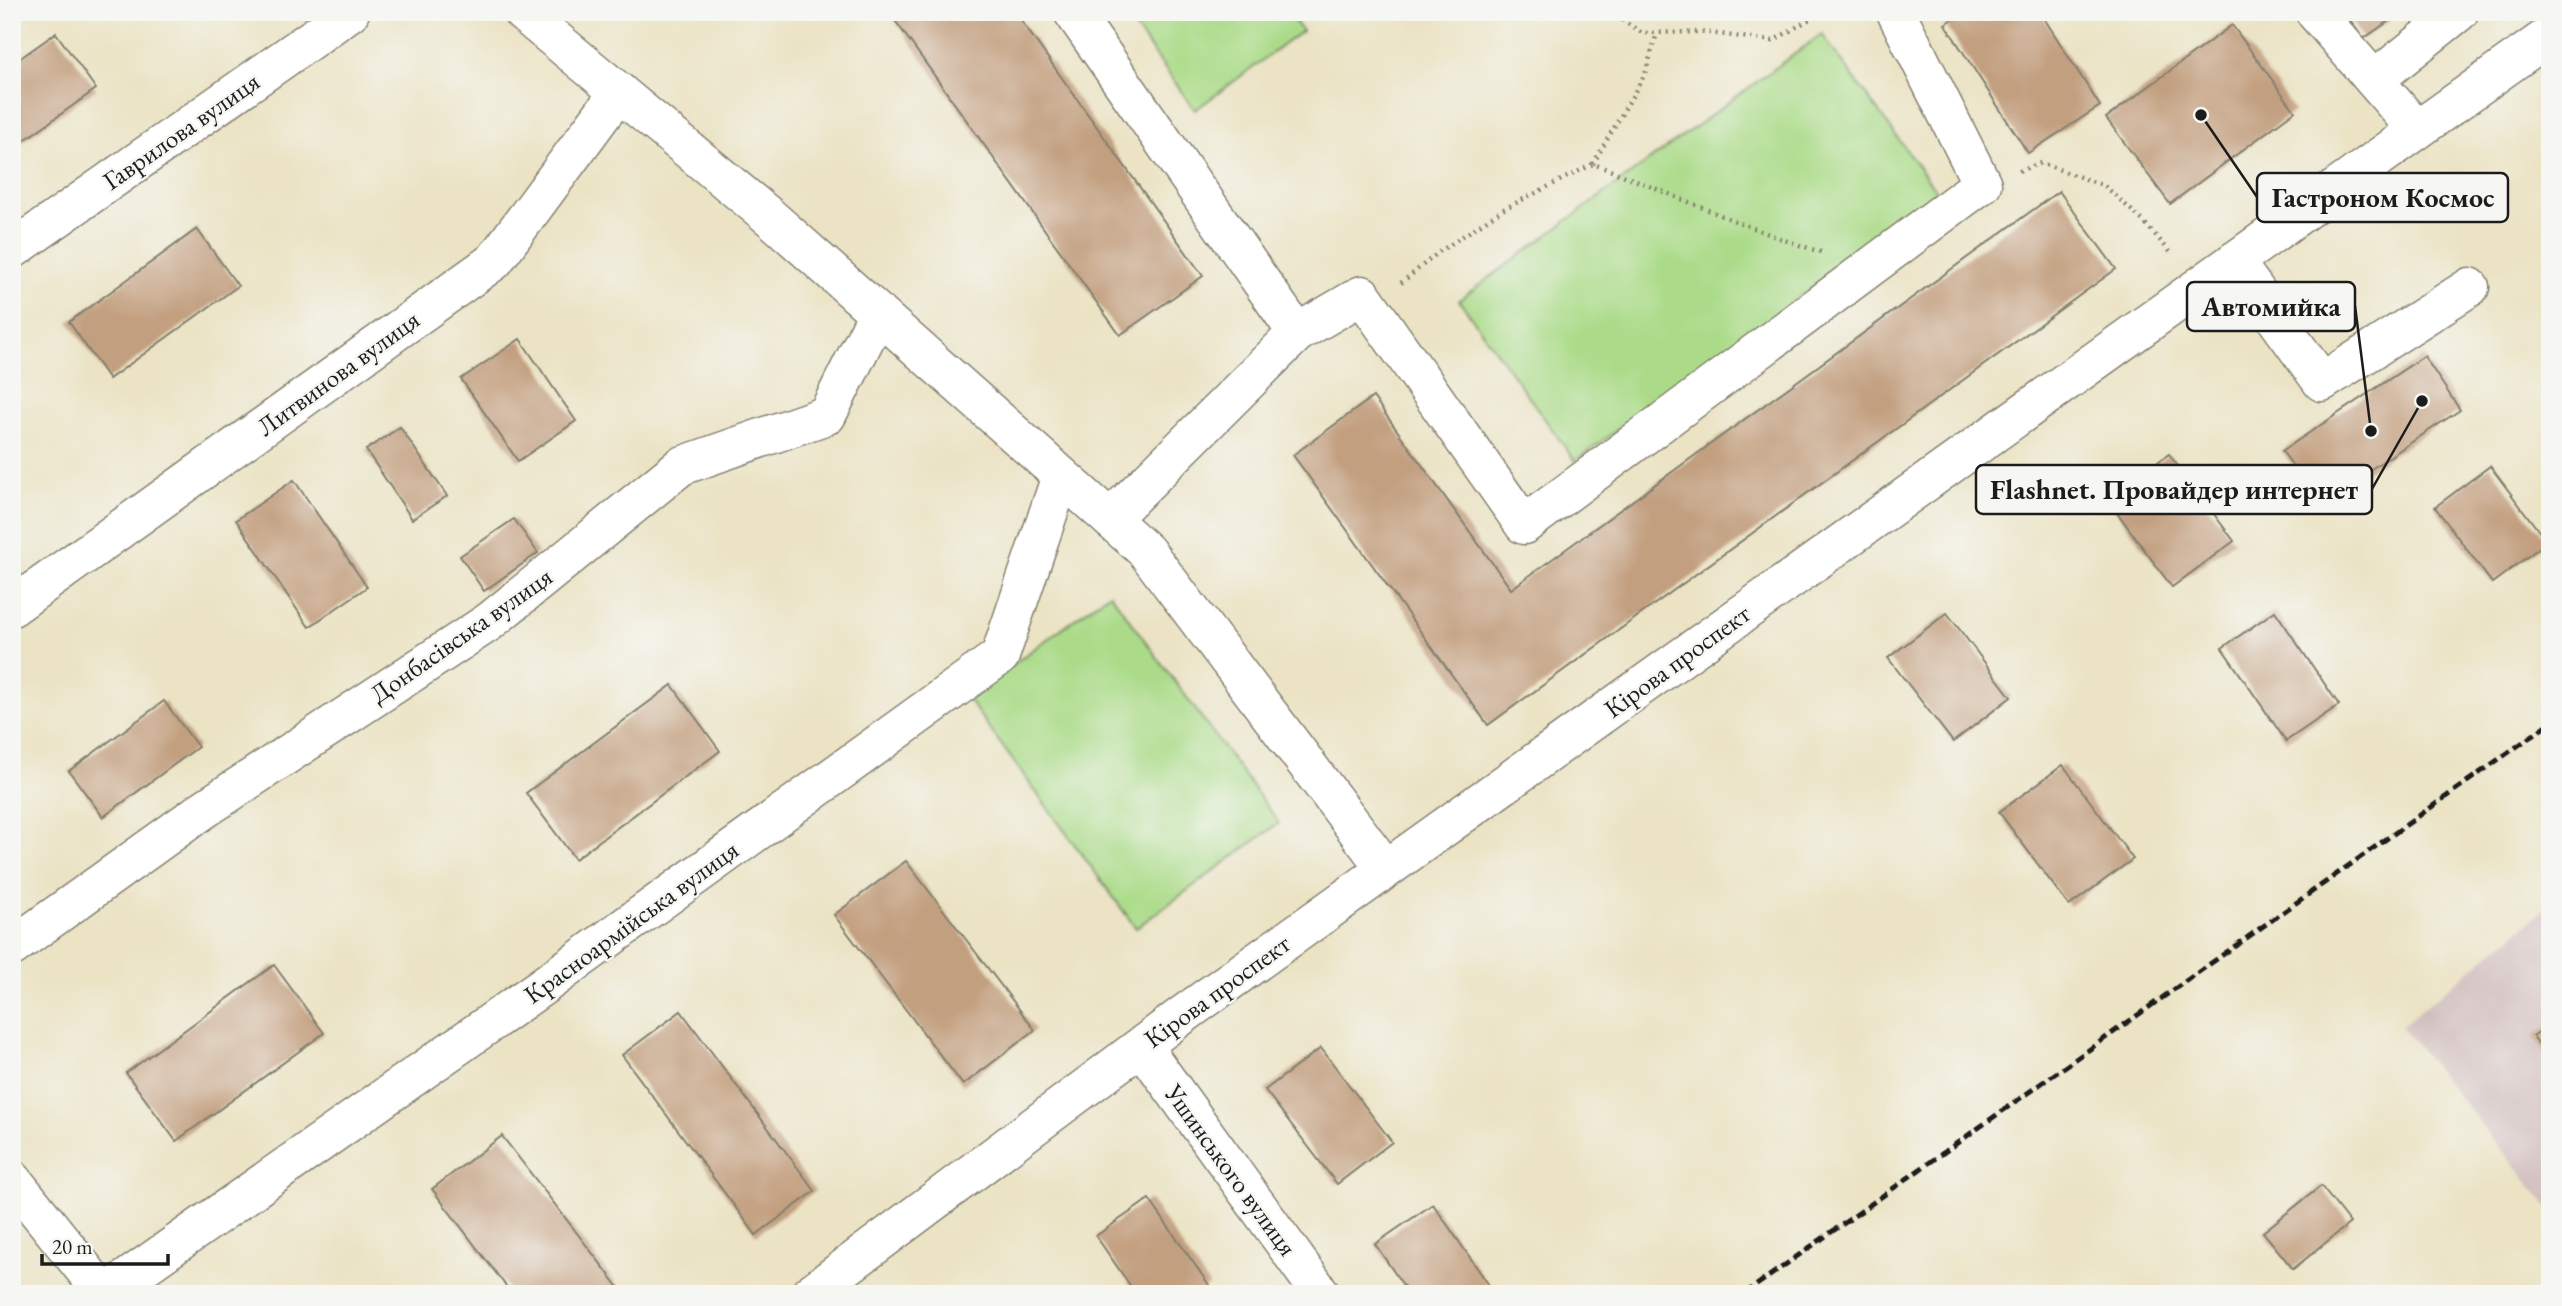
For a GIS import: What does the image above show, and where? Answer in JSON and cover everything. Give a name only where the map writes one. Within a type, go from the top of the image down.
[{"type":"street","name":"Гаврилова вулиця","points":[[12,250],[350,12]]},
{"type":"street","points":[[522,12],[771,218],[1146,551],[1386,869]]},
{"type":"street","points":[[1073,12],[1297,333]]},
{"type":"street","points":[[1110,519],[1297,333],[1362,295],[1524,525],[1982,184],[1896,12]]},
{"type":"street","points":[[2315,12],[2417,130]]},
{"type":"street","points":[[2374,80],[2459,12]]},
{"type":"street","name":"Кірова проспект","points":[[810,1294],[1142,1046],[1386,869],[2550,35]]},
{"type":"street","name":"Литвинова вулиця","points":[[12,607],[494,261],[619,92]]},
{"type":"street","points":[[2234,261],[2322,382],[2470,287]]},
{"type":"street","name":"Донбасівська вулиця","points":[[12,947],[203,810],[489,622],[681,466],[827,415],[878,313]]},
{"type":"street","name":"Красноармійська вулиця","points":[[105,1294],[540,988],[1000,656],[1061,476]]},
{"type":"street","name":"Ушинського вулиця","points":[[1142,1046],[1321,1294]]},
{"type":"street","points":[[12,1179],[105,1294]]},
{"type":"path","points":[[1610,12],[1642,33],[1702,32],[1773,41],[1822,12]]},
{"type":"path","points":[[1370,307],[1439,252],[1502,209],[1593,164],[1645,74],[1657,33]]},
{"type":"path","points":[[1982,184],[2041,163],[2105,186],[2143,221],[2176,258]]},
{"type":"path","points":[[1593,164],[1651,185],[1749,227],[1869,268]]},
{"type":"path","points":[[2043,1294],[2047,1291],[2049,1294]]},
{"type":"shaded area","points":[[2550,905],[2550,1209],[2401,1026]]},
{"type":"green space","points":[[1124,12],[1288,12],[1302,31],[1195,110]]},
{"type":"green space","points":[[1822,34],[1939,195],[1575,461],[1459,300]]},
{"type":"green space","points":[[1110,593],[1279,823],[1136,928],[967,698]]},
{"type":"building","points":[[889,12],[1015,12],[1203,276],[1120,335]]},
{"type":"building","points":[[1963,12],[2040,12],[2100,106],[2028,153],[1945,24]]},
{"type":"building","points":[[2345,12],[2402,12],[2363,39]]},
{"type":"building","points":[[2232,25],[2295,111],[2170,204],[2106,118]]},
{"type":"building","points":[[56,33],[96,89],[12,149],[12,64]]},
{"type":"building","points":[[2059,191],[2116,269],[1488,725],[1293,455],[1373,397],[1511,589]]},
{"type":"building","points":[[197,229],[238,286],[109,379],[69,322]]},
{"type":"building","points":[[520,339],[576,421],[518,461],[461,379]]},
{"type":"building","points":[[2424,356],[2460,410],[2320,503],[2282,451]]},
{"type":"building","points":[[400,427],[447,496],[412,519],[366,450]]},
{"type":"building","points":[[2169,454],[2234,541],[2172,587],[2107,499]]},
{"type":"building","points":[[2490,466],[2547,542],[2492,583],[2435,507]]},
{"type":"building","points":[[294,480],[367,587],[309,627],[236,520]]},
{"type":"building","points":[[514,519],[538,553],[484,591],[460,556]]},
{"type":"building","points":[[2275,611],[2339,705],[2286,741],[2222,648]]},
{"type":"building","points":[[1947,613],[2011,697],[1953,742],[1888,658]]},
{"type":"building","points":[[672,685],[720,751],[575,859],[526,793]]},
{"type":"building","points":[[164,701],[198,747],[103,817],[69,771]]},
{"type":"building","points":[[2063,765],[2133,859],[2069,906],[1999,812]]},
{"type":"building","points":[[906,861],[1035,1030],[963,1085],[834,915]]},
{"type":"building","points":[[274,965],[324,1033],[176,1141],[126,1073]]},
{"type":"building","points":[[681,1011],[815,1191],[756,1235],[622,1055]]},
{"type":"building","points":[[2550,1024],[2550,1060],[2533,1036]]},
{"type":"building","points":[[1321,1048],[1392,1142],[1337,1184],[1265,1090]]},
{"type":"building","points":[[502,1136],[624,1294],[512,1294],[432,1189]]},
{"type":"building","points":[[2321,1186],[2350,1223],[2293,1269],[2263,1232]]},
{"type":"building","points":[[1149,1199],[1209,1285],[1197,1294],[1136,1294],[1096,1236]]},
{"type":"building","points":[[1433,1204],[1491,1288],[1483,1294],[1409,1294],[1375,1244]]},
{"type":"railway","points":[[1744,1294],[2550,723]]},
{"type":"place","name":"Гастроном Космос","points":[[2201,115]]},
{"type":"place","name":"Flashnet. Провайдер интернет","points":[[2422,401]]},
{"type":"place","name":"Автомийка","points":[[2371,431]]}]
